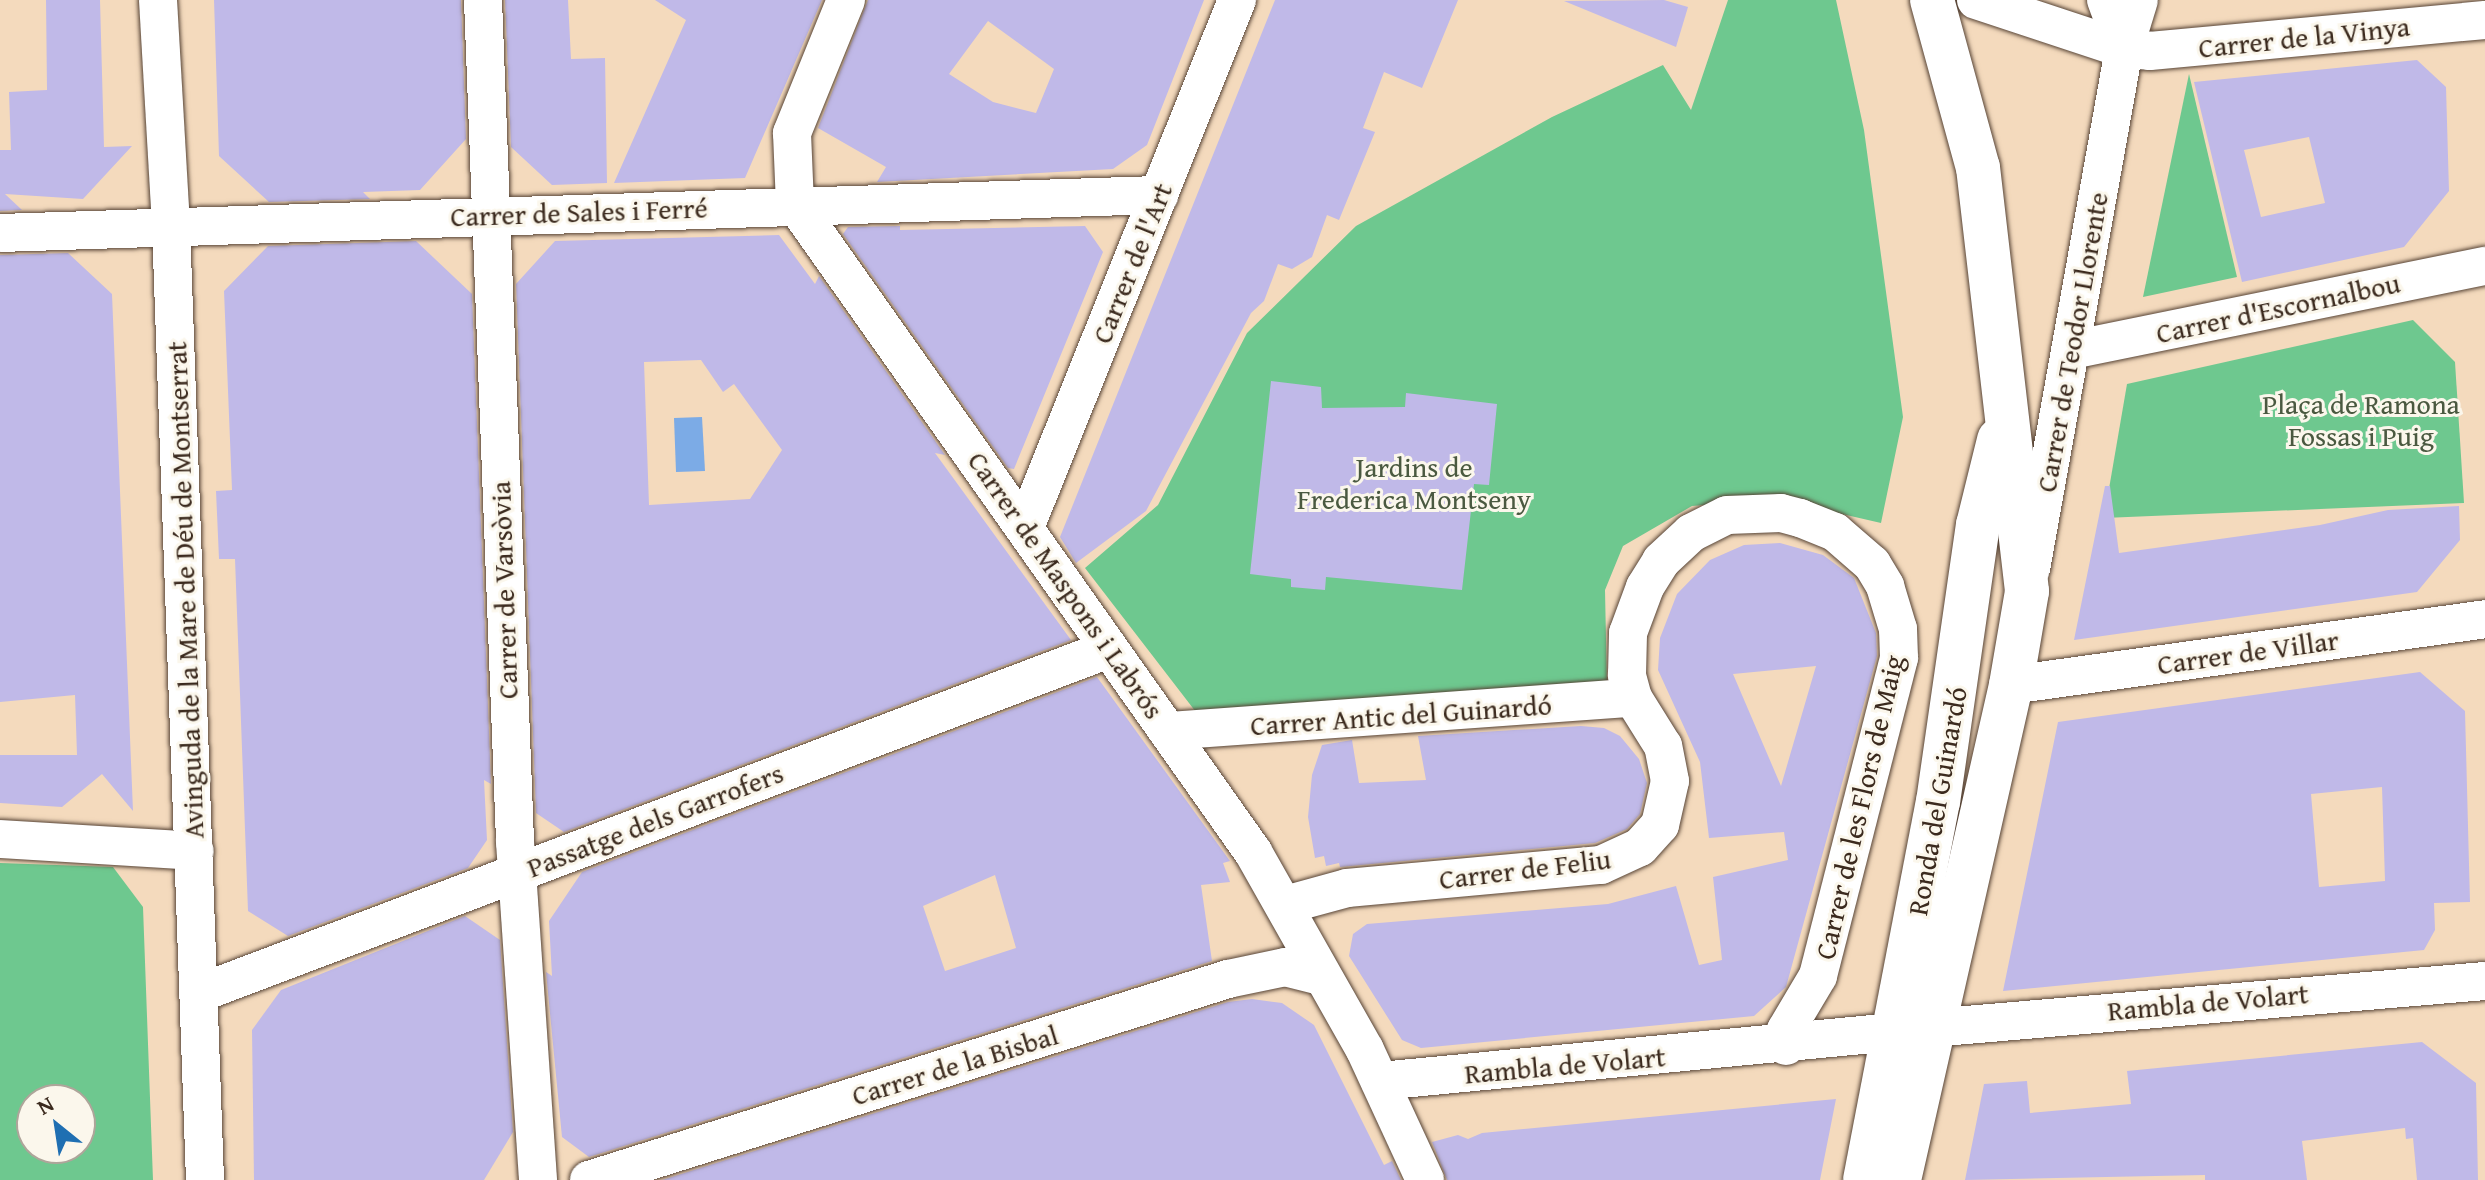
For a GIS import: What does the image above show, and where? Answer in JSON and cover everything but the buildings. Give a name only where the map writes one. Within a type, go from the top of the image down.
[{"type":"main road","name":"Ronda del Guinardó","points":[[1932,0],[1978,168],[2004,422],[2027,591]]},
{"type":"main road","name":"Ronda del Guinardó","points":[[1899,1180],[1912,1030],[1978,525],[2004,422]]},
{"type":"main road","name":"Carrer de Teodor Llorente","points":[[2011,685],[2027,591]]},
{"type":"main road","name":"Ronda del Guinardó","points":[[1865,1180],[1912,1030],[2011,685]]},
{"type":"street","name":"Avinguda de la Mare de Déu de Montserrat","points":[[158,0],[171,226],[205,1180]]},
{"type":"street","name":"Carrer de Varsòvia","points":[[483,0],[489,216],[517,872],[538,1180]]},
{"type":"street","points":[[795,204],[792,133],[846,0]]},
{"type":"street","name":"Carrer de l'Art","points":[[1026,525],[1237,0]]},
{"type":"street","name":"Carrer de la Vinya","points":[[1976,0],[2124,49],[2176,50],[2485,20]]},
{"type":"street","points":[[2106,0],[2124,49]]},
{"type":"street","name":"Carrer de Teodor Llorente","points":[[2027,591],[2124,49],[2139,0]]},
{"type":"street","points":[[2484,0],[2485,27]]},
{"type":"street","name":"Carrer de Sales i Ferré","points":[[0,233],[795,204],[1159,195]]},
{"type":"street","name":"Carrer de Maspons i Labrós","points":[[795,204],[1026,525],[1285,905],[1380,1081],[1425,1180]]},
{"type":"street","name":"Carrer d'Escornalbou","points":[[2071,350],[2485,266]]},
{"type":"street","name":"Carrer de Feliu","points":[[1285,905],[1347,888],[1601,865],[1640,847],[1665,811],[1669,763],[1633,698],[1625,653],[1632,615],[1661,561],[1691,533],[1727,515],[1781,513],[1835,532],[1872,564]]},
{"type":"street","name":"Carrer de les Flors de Maig","points":[[1786,1046],[1786,1030],[1818,976],[1899,658],[1898,629],[1885,586],[1872,564]]},
{"type":"street","name":"Carrer de Villar","points":[[2011,685],[2485,619]]},
{"type":"street","name":"Passatge dels Garrofers","points":[[200,993],[1109,649]]},
{"type":"street","name":"Carrer Antic del Guinardó","points":[[1168,731],[1633,698]]},
{"type":"street","points":[[0,839],[195,851]]},
{"type":"street","name":"Carrer de la Bisbal","points":[[589,1180],[1228,979],[1285,967],[1322,976]]},
{"type":"street","name":"Rambla de Volart","points":[[1380,1081],[1786,1046],[1912,1030],[2485,981]]},
{"type":"green space","name":"Jardins de Frederica Montseny","points":[[1728,0],[1836,0],[1864,130],[1903,417],[1881,523],[1777,499],[1692,506],[1623,546],[1605,590],[1607,689],[1199,716],[1085,568],[1158,505],[1247,333],[1356,226],[1552,117],[1663,65],[1691,110]]},
{"type":"green space","points":[[2189,74],[2237,277],[2143,297]]},
{"type":"green space","name":"Plaça de Ramona Fossas i Puig","points":[[2413,320],[2455,362],[2464,503],[2104,518],[2127,384]]},
{"type":"green space","points":[[0,863],[113,867],[143,907],[153,1180],[0,1180]]},
{"type":"water","points":[[702,417],[705,471],[676,472],[674,418]]}]
